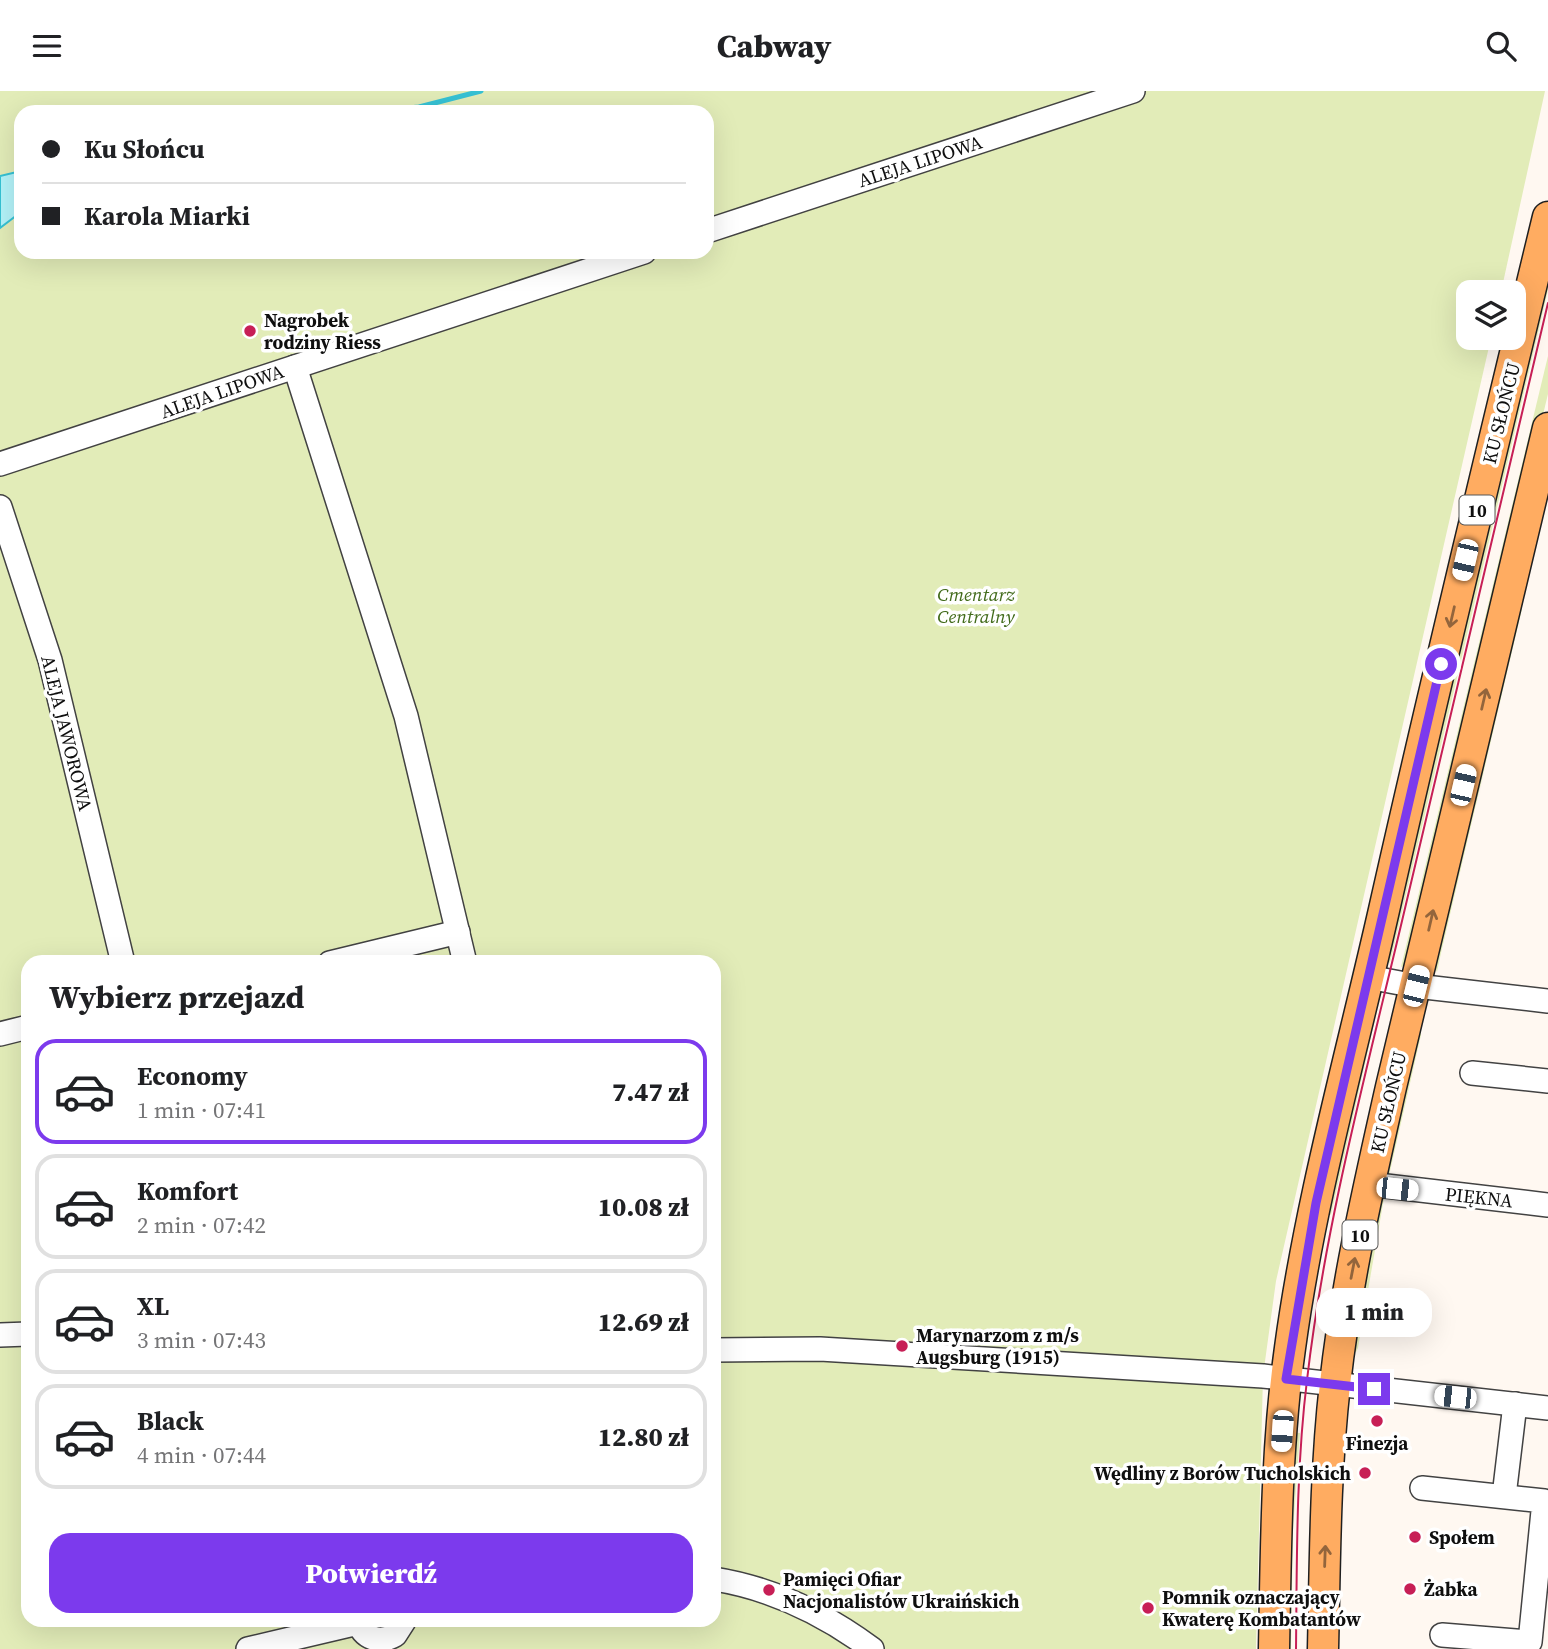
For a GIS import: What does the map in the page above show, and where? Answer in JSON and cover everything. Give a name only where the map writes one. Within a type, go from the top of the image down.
[{"type":"main road","name":"KU SŁOŃCU","points":[[1274,1649],[1277,1523],[1274,1378],[1548,217]]},
{"type":"main road","name":"KU SŁOŃCU","points":[[1323,1649],[1328,1474],[1335,1384],[1369,1184],[1548,428]]},
{"type":"street","name":"ALEJA LIPOWA","points":[[714,229],[1133,91]]},
{"type":"street","name":"ALEJA LIPOWA","points":[[0,464],[623,259]]},
{"type":"street","points":[[295,366],[406,716],[463,955]]},
{"type":"street","name":"ALEJA JAWOROWA","points":[[0,507],[50,660],[121,955]]},
{"type":"street","points":[[363,955],[458,932]]},
{"type":"street","points":[[1368,977],[1416,986],[1548,1001]]},
{"type":"street","points":[[0,1034],[21,1029]]},
{"type":"street","points":[[1472,1073],[1548,1081]]},
{"type":"street","name":"PIĘKNA","points":[[1369,1184],[1548,1205]]},
{"type":"street","points":[[0,1335],[21,1334]]},
{"type":"street","points":[[721,1350],[832,1349],[1274,1378],[1548,1408]]},
{"type":"street","points":[[1504,1496],[1515,1404]]},
{"type":"street","points":[[1422,1488],[1544,1501],[1530,1642],[1442,1635]]},
{"type":"street","points":[[721,1581],[797,1605],[833,1623],[872,1649]]},
{"type":"street","points":[[248,1649],[338,1627]]},
{"type":"street","points":[[361,1627],[367,1636],[380,1644],[395,1635],[400,1627]]},
{"type":"green space","name":"Cmentarz Centralny","points":[[0,91],[1545,91],[1504,280],[1456,280],[1456,350],[1488,350],[1276,1281],[1263,1376],[1256,1649],[0,1649]]},
{"type":"green space","points":[[1548,253],[1548,290],[1390,963],[1387,961]]},
{"type":"green space","points":[[1548,356],[1548,394],[1410,963],[1401,967]]},
{"type":"green space","points":[[1522,609],[1437,972],[1434,966],[1516,610]]},
{"type":"green space","points":[[1367,1017],[1375,1019],[1331,1215],[1323,1213]]},
{"type":"green space","points":[[1420,1030],[1421,1035],[1388,1180],[1385,1175]]},
{"type":"green space","points":[[1384,1198],[1358,1348],[1356,1352],[1348,1351],[1378,1201]]},
{"type":"green space","points":[[1290,1432],[1300,1433],[1293,1531],[1291,1649],[1283,1649]]},
{"type":"water","points":[[14,173],[14,217],[0,228],[0,176]]},
{"type":"waterway","points":[[427,105],[481,91]]},
{"type":"tram line","points":[[1296,1649],[1301,1447],[1307,1380],[1324,1264],[1361,1092],[1548,303]]},
{"type":"place","name":"Nagrobek rodziny Riess","points":[[250,331]]},
{"type":"place","name":"Marynarzom z m/s Augsburg (1915)","points":[[902,1346]]},
{"type":"place","name":"Finezja","points":[[1377,1421]]},
{"type":"place","name":"Wędliny z Borów Tucholskich","points":[[1365,1473]]},
{"type":"place","name":"Społem","points":[[1415,1537]]},
{"type":"place","name":"Żabka","points":[[1410,1589]]},
{"type":"place","name":"Pamięci Ofiar Nacjonalistów Ukraińskich","points":[[769,1590]]},
{"type":"place","name":"Pomnik oznaczający Kwaterę Kombatantów","points":[[1148,1608]]},
{"type":"route","points":[[1374,1389],[1286,1379],[1316,1203],[1441,664]]}]
